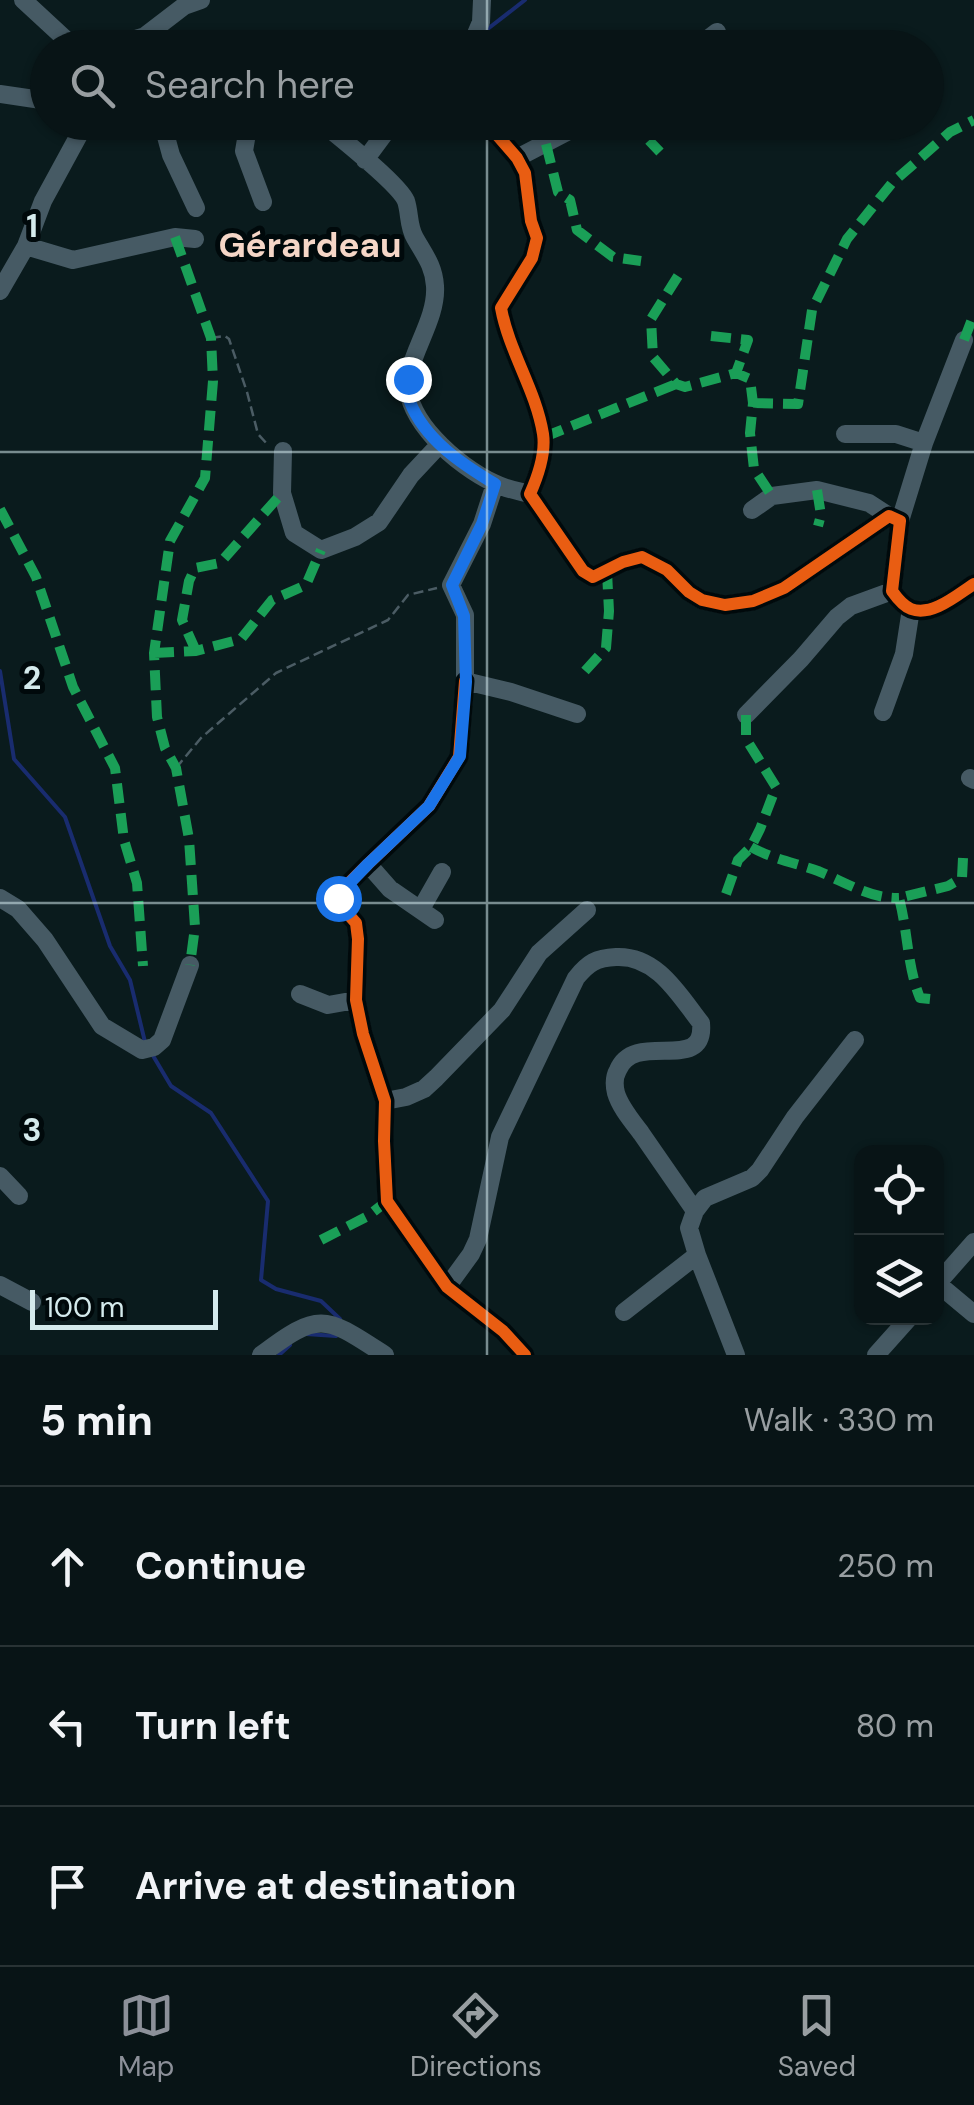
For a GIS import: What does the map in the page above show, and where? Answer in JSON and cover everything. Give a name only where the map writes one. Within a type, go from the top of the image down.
[{"type":"street","points":[[23,0],[56,30]]},
{"type":"street","points":[[153,30],[184,6],[201,0]]},
{"type":"street","points":[[478,30],[482,0]]},
{"type":"street","points":[[0,94],[30,98]]},
{"type":"street","points":[[0,292],[76,140]]},
{"type":"street","points":[[167,140],[196,208]]},
{"type":"street","points":[[246,140],[244,151],[262,202]]},
{"type":"street","points":[[342,140],[395,185],[406,201],[413,235],[433,269],[436,291],[408,379],[410,401],[456,460],[495,484],[530,494],[583,572],[593,576],[642,557],[667,570],[702,600],[725,605],[784,588],[894,518]]},
{"type":"street","points":[[365,160],[380,140]]},
{"type":"street","points":[[501,140],[525,173],[536,238],[532,258],[501,308],[505,330],[544,436],[539,474],[530,494]]},
{"type":"street","points":[[517,158],[552,140]]},
{"type":"street","points":[[26,246],[74,260],[175,236],[195,239]]},
{"type":"street","points":[[964,340],[894,518],[892,592],[911,609],[930,610],[974,584]]},
{"type":"street","points":[[844,434],[896,434],[924,443]]},
{"type":"street","points":[[283,457],[282,493],[294,533],[321,550],[378,522],[440,444]]},
{"type":"street","points":[[495,484],[482,524],[452,585],[464,616],[466,682],[460,756],[429,806],[338,898],[356,923],[356,1000],[362,1034],[385,1100],[387,1202],[446,1287],[503,1331],[526,1355]]},
{"type":"street","points":[[752,510],[772,496],[818,490],[868,502],[894,518]]},
{"type":"street","points":[[746,715],[851,606],[892,592]]},
{"type":"street","points":[[883,712],[904,654],[911,609]]},
{"type":"street","points":[[466,682],[577,714]]},
{"type":"street","points":[[368,864],[390,889],[428,915],[442,872]]},
{"type":"street","points":[[0,898],[18,910],[45,940],[102,1026],[142,1050],[162,1040],[190,964]]},
{"type":"street","points":[[385,1100],[424,1089],[436,1078],[502,1010],[539,953],[586,910]]},
{"type":"street","points":[[446,1287],[478,1238],[500,1137],[576,978],[588,963],[602,957],[630,956],[645,961],[701,1023],[700,1038],[689,1048],[630,1053],[614,1080],[618,1098],[694,1211]]},
{"type":"street","points":[[300,994],[328,1005],[356,1000]]},
{"type":"street","points":[[736,1355],[689,1228],[694,1211],[705,1198],[752,1178],[760,1170],[795,1117],[855,1040]]},
{"type":"street","points":[[0,1176],[19,1196]]},
{"type":"street","points":[[944,1276],[974,1242]]},
{"type":"street","points":[[624,1312],[697,1255]]},
{"type":"street","points":[[0,1285],[32,1302]]},
{"type":"street","points":[[944,1290],[974,1314]]},
{"type":"street","points":[[261,1355],[303,1326],[319,1322],[349,1331],[384,1355]]},
{"type":"street","points":[[876,1355],[902,1325]]},
{"type":"path","points":[[211,338],[229,339],[258,434],[283,457]]},
{"type":"path","points":[[176,768],[200,738],[276,674],[388,620],[408,595],[452,585]]},
{"type":"waterway","points":[[486,30],[525,0]]},
{"type":"waterway","points":[[0,671],[14,759],[65,817],[110,946],[130,980],[145,1042]]},
{"type":"waterway","points":[[152,1054],[171,1086],[211,1113],[268,1201],[261,1280],[276,1289],[321,1301],[340,1319]]},
{"type":"waterway","points":[[306,1334],[336,1336]]},
{"type":"waterway","points":[[279,1355],[290,1345]]},
{"type":"marked path","points":[[944,137],[974,120]]},
{"type":"marked path","points":[[649,140],[660,152]]},
{"type":"marked path","points":[[753,403],[798,404],[812,310],[847,239],[892,183],[941,140]]},
{"type":"marked path","points":[[546,144],[558,192],[570,200],[577,230],[613,257],[641,261]]},
{"type":"marked path","points":[[175,237],[211,338],[213,381],[205,478],[170,541],[154,653],[157,717],[165,748],[176,768],[189,839],[195,927],[190,965]]},
{"type":"marked path","points":[[678,276],[651,319],[653,357],[676,384],[685,387],[736,373],[750,379],[754,469],[772,496]]},
{"type":"marked path","points":[[964,340],[974,314]]},
{"type":"marked path","points":[[711,336],[748,340],[736,373]]},
{"type":"marked path","points":[[544,437],[676,384]]},
{"type":"marked path","points":[[817,490],[821,515],[818,526]]},
{"type":"marked path","points":[[196,651],[182,620],[195,568],[220,563],[282,493]]},
{"type":"marked path","points":[[0,509],[36,577],[73,687],[115,768],[124,840],[137,883],[143,966]]},
{"type":"marked path","points":[[154,653],[196,651],[241,639],[272,600],[306,585],[321,550]]},
{"type":"marked path","points":[[585,671],[606,648],[607,572]]},
{"type":"marked path","points":[[726,894],[738,860],[751,847],[776,787],[746,739],[746,715]]},
{"type":"marked path","points":[[751,847],[868,893],[899,898]]},
{"type":"marked path","points":[[930,999],[920,998],[916,986],[899,898],[948,886],[962,878],[963,858]]},
{"type":"marked path","points":[[321,1240],[368,1216],[387,1201]]},
{"type":"cycle path","points":[[501,140],[525,173],[537,238],[532,258],[501,308],[543,434],[542,457],[530,494],[583,571],[593,577],[642,557],[667,570],[702,600],[725,605],[753,601],[784,588],[889,516],[900,521],[892,591],[905,606],[919,611],[936,608],[974,584]]},
{"type":"cycle path","points":[[465,681],[459,757],[429,806],[338,898],[356,923],[356,1000],[385,1101],[387,1201],[447,1287],[503,1331],[525,1355]]},
{"type":"district","name":"Gérardeau","points":[[310,245]]},
{"type":"route","points":[[338,898],[429,806],[460,756],[466,682],[464,616],[452,585],[482,524],[495,484],[456,460],[424,425],[410,401],[408,379]]}]
